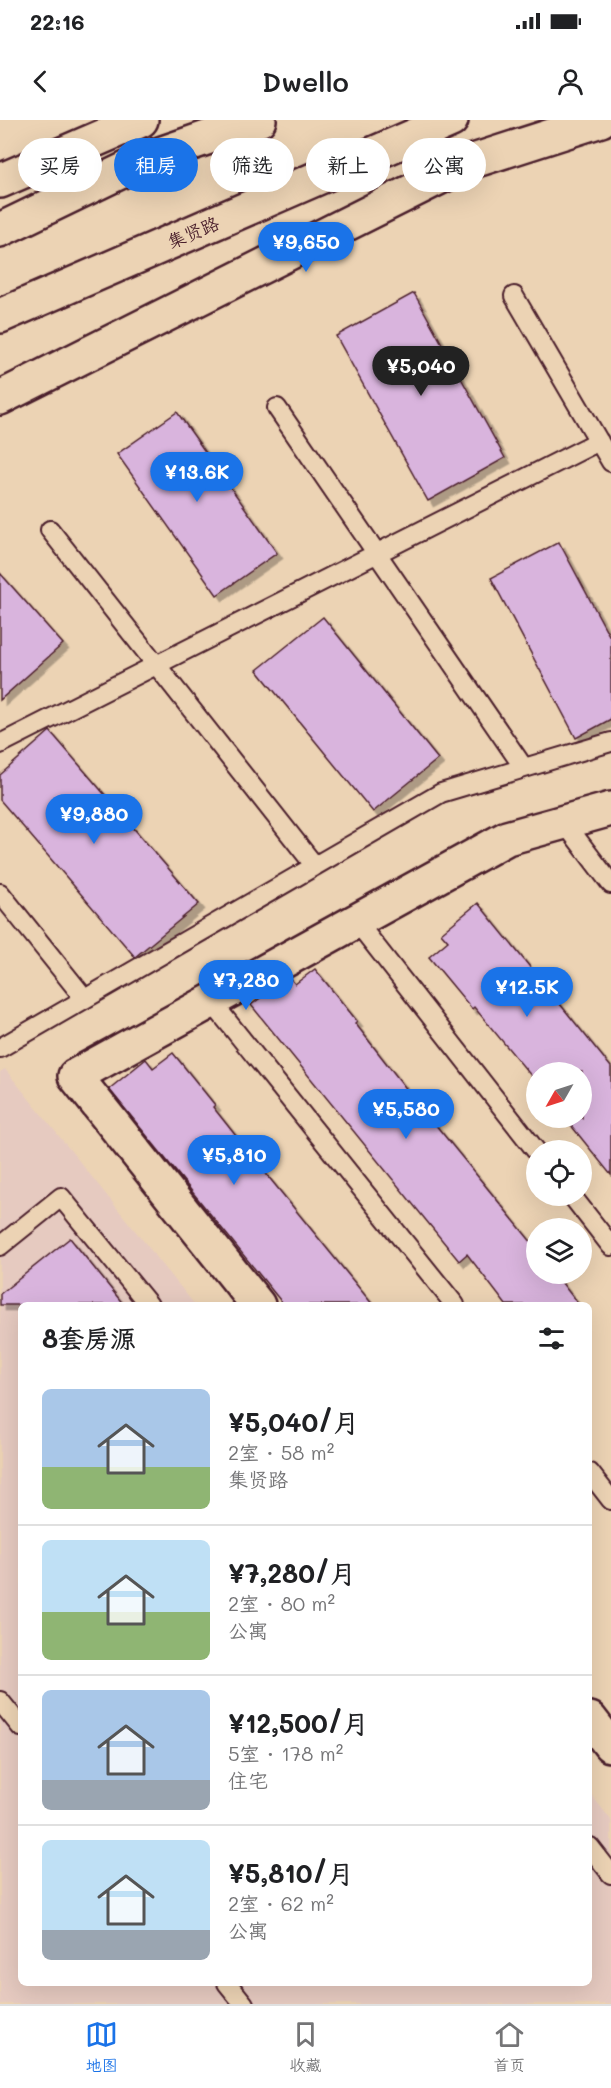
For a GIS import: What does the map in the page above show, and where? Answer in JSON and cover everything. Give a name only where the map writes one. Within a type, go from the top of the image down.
[{"type":"main road","points":[[0,230],[151,157],[258,120]]},
{"type":"main road","name":"集贤路","points":[[0,316],[451,120]]},
{"type":"main road","points":[[0,398],[470,162],[601,120]]},
{"type":"main road","points":[[0,182],[130,124]]},
{"type":"main road","points":[[256,1302],[75,1076],[507,838],[611,809]]},
{"type":"main road","points":[[592,1721],[611,1745]]},
{"type":"lane","points":[[514,296],[611,462]]},
{"type":"lane","points":[[277,408],[524,768]]},
{"type":"lane","points":[[0,744],[598,441]]},
{"type":"lane","points":[[50,530],[315,866]]},
{"type":"lane","points":[[0,1048],[441,793],[611,742]]},
{"type":"lane","points":[[564,822],[611,884]]},
{"type":"lane","points":[[0,893],[85,999]]},
{"type":"lane","points":[[356,921],[528,1140]]},
{"type":"lane","points":[[210,1001],[453,1302]]},
{"type":"lane","points":[[0,1246],[61,1197],[147,1302]]},
{"type":"lane","points":[[580,1206],[611,1246]]},
{"type":"lane","points":[[592,1476],[611,1500]]},
{"type":"lane","points":[[0,1701],[18,1724]]},
{"type":"lane","points":[[592,1850],[611,1874]]},
{"type":"lane","points":[[229,1986],[244,2004]]},
{"type":"shaded area","points":[[5,1069],[193,1302],[18,1302],[18,1986],[592,1986],[592,1796],[611,1820],[611,2004],[0,2004],[0,1072]]},
{"type":"building","points":[[414,293],[505,458],[428,501],[336,336]]},
{"type":"building","points":[[177,412],[277,553],[217,595],[117,454]]},
{"type":"building","points":[[559,542],[611,639],[611,719],[576,738],[491,578]]},
{"type":"building","points":[[0,573],[63,644],[0,700]]},
{"type":"building","points":[[323,617],[438,759],[373,812],[257,670]]},
{"type":"building","points":[[50,731],[199,904],[135,957],[0,800],[0,775]]},
{"type":"building","points":[[478,903],[611,1067],[611,1175],[592,1151],[592,1140],[583,1140],[573,1128],[592,1128],[592,1062],[526,1062],[526,1070],[429,957],[448,941],[441,933]]},
{"type":"building","points":[[315,969],[357,1021],[355,1023],[408,1091],[526,1236],[526,1284],[563,1284],[577,1302],[504,1302],[467,1254],[459,1261],[251,1005],[291,979],[295,984]]},
{"type":"building","points":[[173,1053],[215,1105],[213,1107],[371,1302],[282,1302],[109,1089],[146,1059],[153,1068]]},
{"type":"building","points":[[70,1238],[122,1302],[18,1302],[18,1305],[0,1305],[0,1294]]}]
